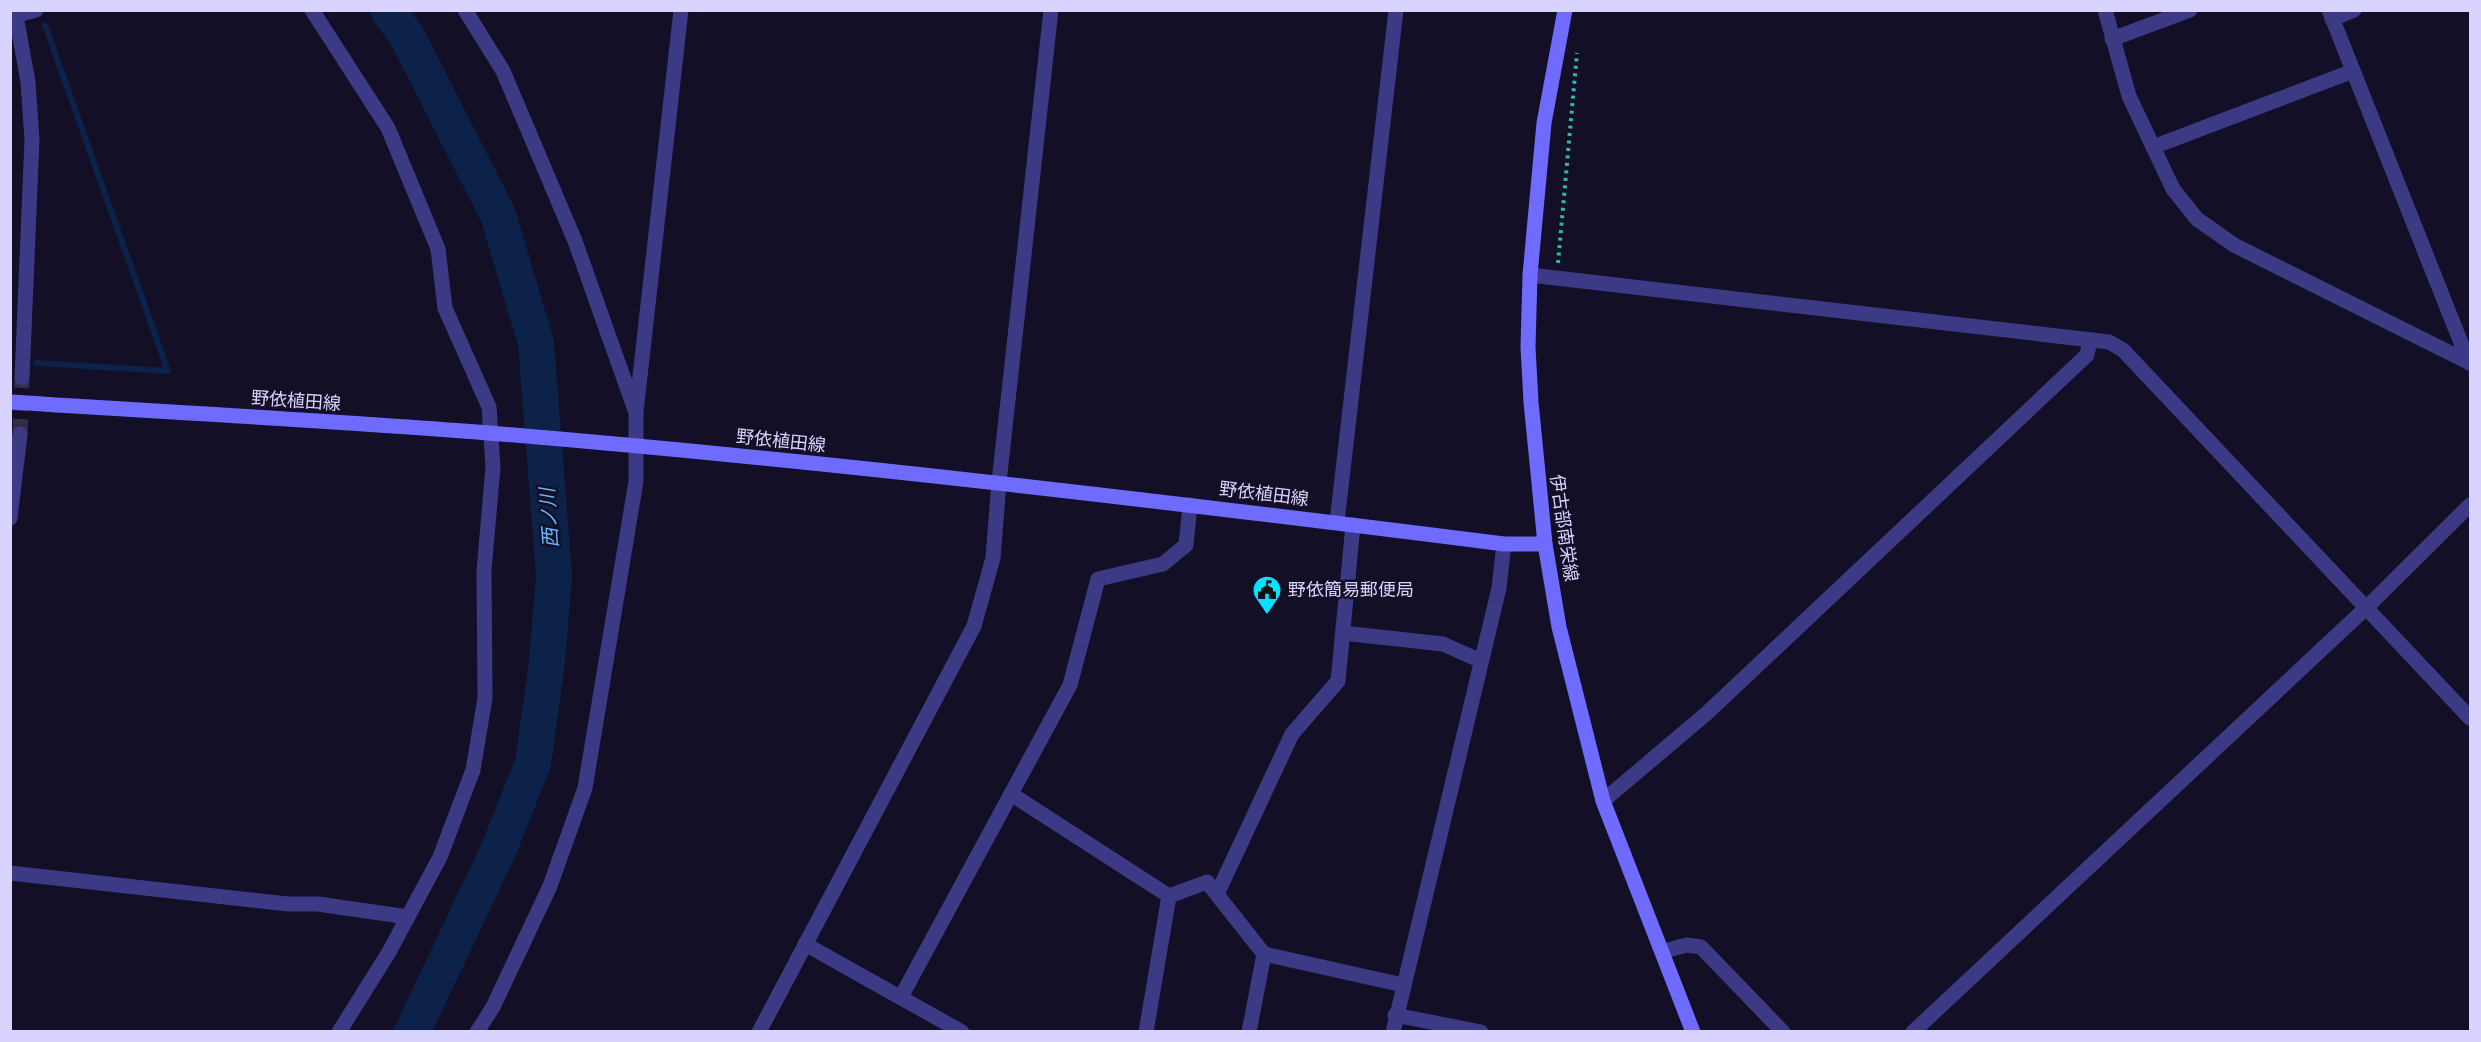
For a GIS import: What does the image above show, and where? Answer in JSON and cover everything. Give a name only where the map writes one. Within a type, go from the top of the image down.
[{"type":"main road","name":"伊古部南栄線","points":[[1565,10],[1544,123],[1530,275],[1528,347],[1531,402],[1545,544],[1559,627],[1603,801],[1664,951],[1693,1032]]},
{"type":"main road","name":"野依植田線","points":[[10,402],[475,432],[652,448],[999,482],[1504,544],[1545,544]]},
{"type":"street","points":[[22,378],[32,140],[28,82],[14,15],[36,10]]},
{"type":"street","points":[[312,10],[388,128],[438,249],[446,308],[489,407],[493,467],[484,571],[485,698],[473,770],[440,857],[408,917],[339,1032]]},
{"type":"street","points":[[465,10],[503,71],[574,242],[636,412]]},
{"type":"street","points":[[477,1032],[493,1007],[550,886],[585,788],[636,481],[636,412],[681,10]]},
{"type":"street","points":[[759,1032],[974,626],[993,558],[999,482],[1051,10]]},
{"type":"street","points":[[1337,522],[1396,10]]},
{"type":"street","points":[[2105,10],[2129,96],[2173,189],[2197,219],[2234,245],[2470,363]]},
{"type":"street","points":[[2112,39],[2190,10]]},
{"type":"street","points":[[2354,10],[2330,15],[2470,363]]},
{"type":"street","points":[[2153,147],[2353,71]]},
{"type":"street","points":[[1530,275],[2109,342],[2123,350],[2470,718]]},
{"type":"street","points":[[1603,801],[1707,713],[2087,355],[2090,340]]},
{"type":"street","points":[[10,518],[20,434]]},
{"type":"street","points":[[901,997],[1070,685],[1098,579],[1163,564],[1186,545],[1190,505]]},
{"type":"street","points":[[1913,1032],[2367,608],[2470,506]]},
{"type":"street","points":[[1217,894],[1292,734],[1338,681],[1353,525]]},
{"type":"street","points":[[1393,1032],[1395,1015],[1499,588],[1504,544]]},
{"type":"street","points":[[1343,633],[1443,644],[1482,661]]},
{"type":"street","points":[[1011,794],[1169,896]]},
{"type":"street","points":[[10,873],[288,904],[318,904],[408,917]]},
{"type":"street","points":[[1169,896],[1208,882],[1264,954],[1403,985]]},
{"type":"street","points":[[1146,1032],[1169,896]]},
{"type":"street","points":[[806,944],[962,1032]]},
{"type":"street","points":[[1664,951],[1687,945],[1701,947],[1783,1032]]},
{"type":"street","points":[[1249,1032],[1264,954]]},
{"type":"street","points":[[1395,1015],[1480,1032]]},
{"type":"path","points":[[1558,267],[1577,45]]},
{"type":"waterway","name":"西ノ川","points":[[388,10],[407,36],[498,215],[536,343],[554,575],[547,662],[533,763],[498,851],[412,1032]]},
{"type":"waterway","points":[[37,363],[168,371],[45,25]]},
{"type":"tunnel","points":[[20,434],[22,378]]},
{"type":"place","name":"野依簡易郵便局","points":[[1267,616]]}]
